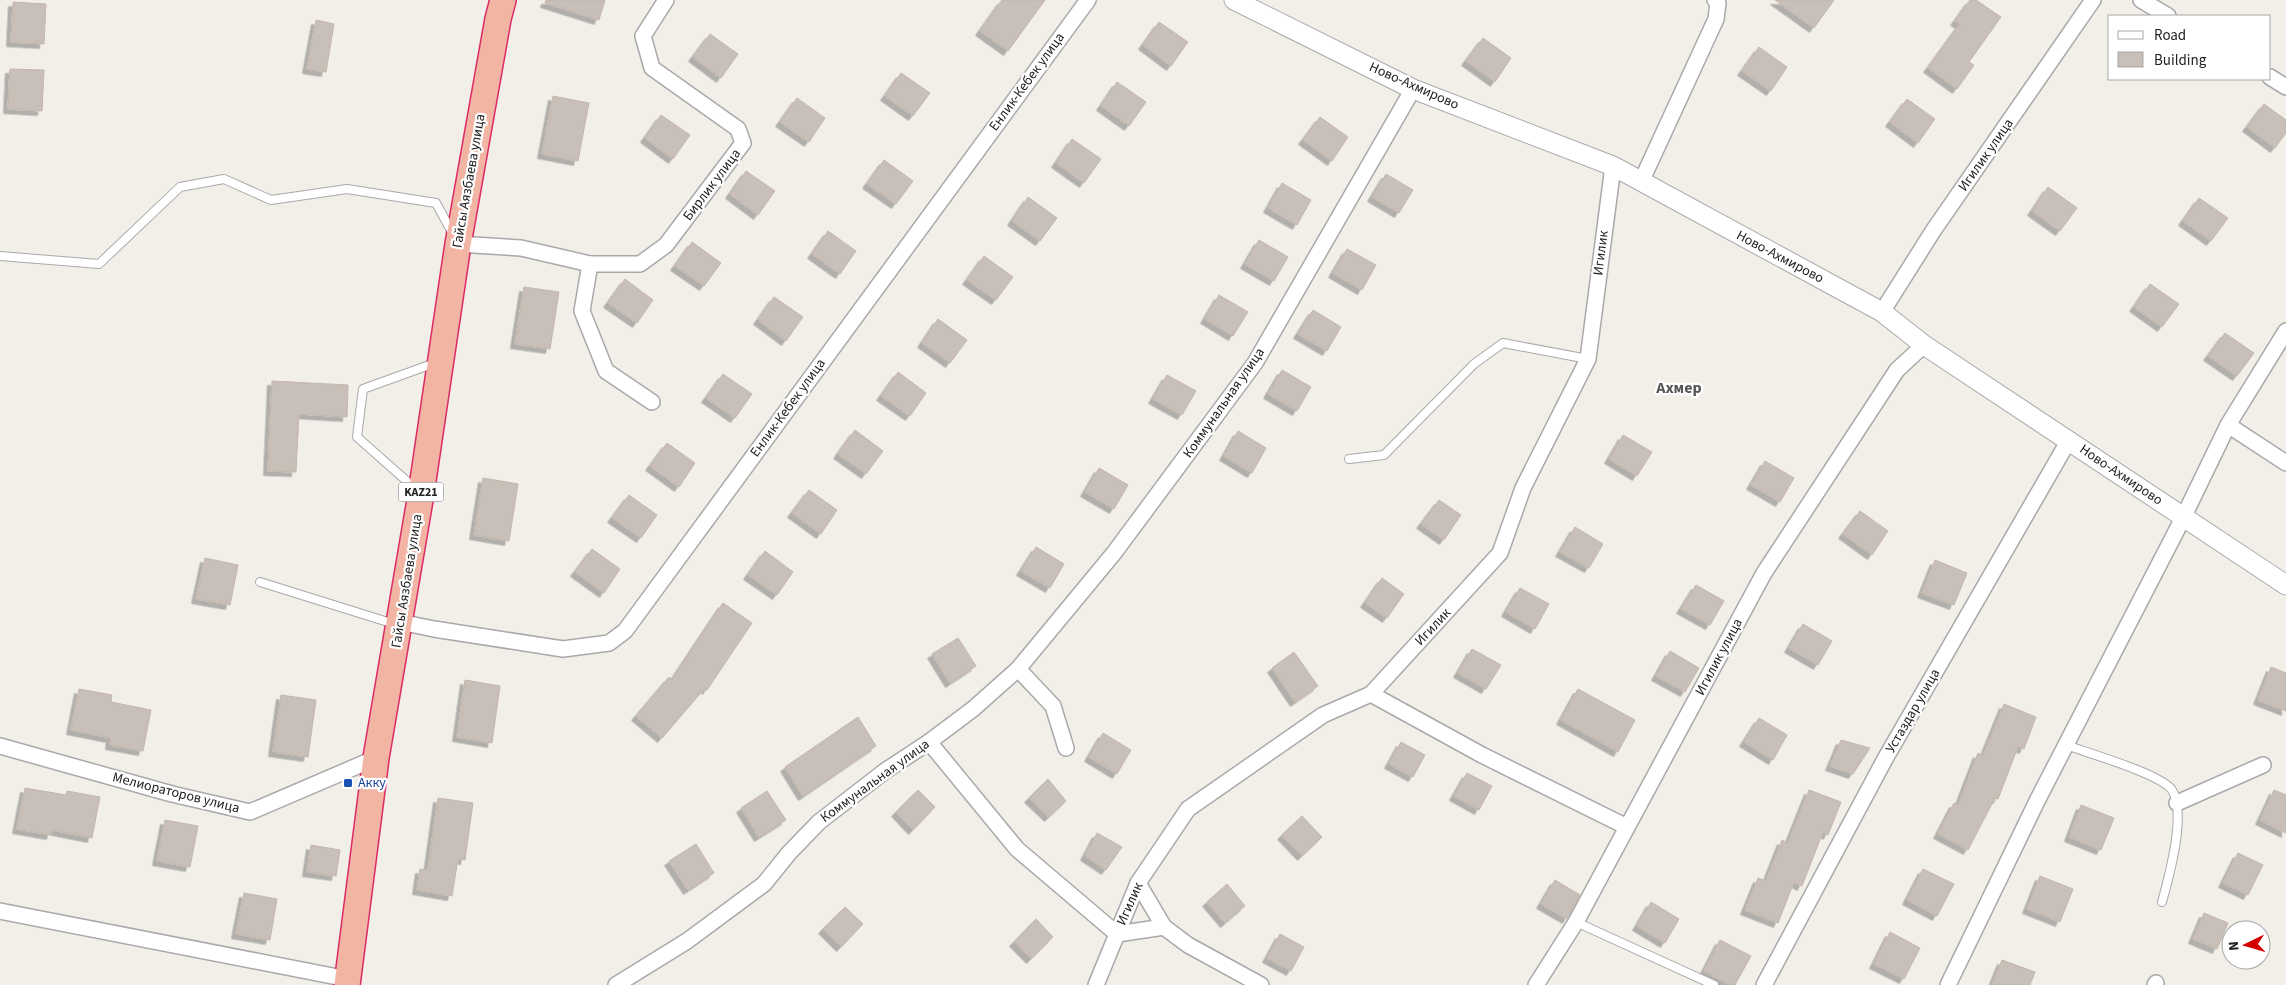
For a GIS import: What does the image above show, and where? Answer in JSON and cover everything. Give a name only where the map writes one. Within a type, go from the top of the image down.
[{"type":"highway","name":"Гайсы Аязбаева улица","points":[[348,982],[376,758],[421,494],[439,362],[458,244],[503,0]]},
{"type":"street","name":"Бирлик улица","points":[[458,244],[521,248],[590,264],[640,264],[666,245],[744,143],[738,129],[652,68],[643,36],[666,0]]},
{"type":"street","name":"Енлик-Кебек улица","points":[[400,622],[563,649],[609,643],[625,630],[1088,0]]},
{"type":"street","points":[[1641,182],[1716,19],[1718,3],[1714,0]]},
{"type":"street","name":"Игилик улица","points":[[1882,312],[1933,231],[2093,0]]},
{"type":"street","points":[[2141,0],[2166,15]]},
{"type":"street","name":"Ново-Ахмирово","points":[[1239,1],[1413,89],[1613,166],[1882,312],[1924,345],[2286,585]]},
{"type":"street","points":[[2271,78],[2286,87]]},
{"type":"street","name":"Коммунальная улица","points":[[616,985],[686,941],[764,884],[789,853],[819,822],[885,771],[929,742],[973,709],[1018,669],[1114,553],[1255,363],[1413,89]]},
{"type":"street","name":"Игилик","points":[[1096,985],[1138,883],[1188,809],[1323,715],[1371,694],[1500,553],[1523,488],[1588,359],[1613,166]]},
{"type":"street","points":[[590,264],[582,311],[606,372],[652,402]]},
{"type":"street","points":[[1948,985],[2034,807],[2183,518],[2228,425],[2286,331]]},
{"type":"street","name":"Игилик улица","points":[[1536,985],[1576,922],[1764,573],[1897,370],[1924,345]]},
{"type":"street","points":[[2228,425],[2286,463]]},
{"type":"street","name":"Устаздар улица","points":[[1764,985],[1885,759],[2069,440]]},
{"type":"street","points":[[1018,669],[1052,706],[1066,748]]},
{"type":"street","points":[[1371,694],[1482,755],[1627,827]]},
{"type":"street","points":[[929,742],[1017,849],[1117,934],[1164,927]]},
{"type":"street","name":"Мелиораторов улица","points":[[0,746],[172,794],[250,812],[376,758]]},
{"type":"street","points":[[2177,803],[2263,765]]},
{"type":"street","points":[[1138,883],[1164,927],[1188,945],[1260,985]]},
{"type":"street","points":[[0,911],[348,982]]},
{"type":"lane","points":[[0,256],[99,264],[180,187],[224,179],[271,200],[348,189],[436,203],[458,244]]},
{"type":"lane","points":[[1350,459],[1384,455],[1474,364],[1503,343],[1588,359]]},
{"type":"lane","points":[[421,494],[357,437],[364,389],[439,362]]},
{"type":"lane","points":[[260,582],[388,622],[400,622]]},
{"type":"lane","points":[[2066,745],[2154,776],[2171,789],[2177,803],[2176,852],[2162,902]]},
{"type":"lane","points":[[1576,922],[1714,985]]},
{"type":"building","points":[[546,0],[605,0],[599,20],[545,3]]},
{"type":"building","points":[[1002,0],[1045,0],[1008,51],[980,31]]},
{"type":"building","points":[[1775,0],[1834,0],[1814,28]]},
{"type":"building","points":[[1970,0],[1976,0],[2001,17],[1969,62],[1974,65],[1957,89],[1928,68],[1960,24],[1955,21]]},
{"type":"building","points":[[13,2],[46,4],[44,44],[11,42]]},
{"type":"building","points":[[316,20],[334,24],[326,72],[307,69]]},
{"type":"building","points":[[1159,22],[1188,42],[1171,66],[1143,45]]},
{"type":"building","points":[[710,34],[738,54],[721,78],[693,57]]},
{"type":"building","points":[[1483,38],[1511,58],[1495,82],[1466,61]]},
{"type":"building","points":[[1759,47],[1787,67],[1771,91],[1742,71]]},
{"type":"building","points":[[10,69],[44,70],[42,111],[8,109]]},
{"type":"building","points":[[901,73],[930,93],[913,116],[885,96]]},
{"type":"building","points":[[1117,82],[1146,102],[1129,126],[1101,106]]},
{"type":"building","points":[[553,96],[589,103],[578,161],[542,154]]},
{"type":"building","points":[[797,98],[825,118],[809,142],[780,122]]},
{"type":"building","points":[[1907,99],[1935,119],[1918,143],[1890,122]]},
{"type":"building","points":[[2264,104],[2286,120],[2286,133],[2275,148],[2247,127]]},
{"type":"building","points":[[661,115],[690,135],[673,159],[645,138]]},
{"type":"building","points":[[1320,117],[1348,137],[1332,161],[1303,140]]},
{"type":"building","points":[[1072,139],[1101,159],[1084,183],[1056,163]]},
{"type":"building","points":[[884,160],[913,181],[896,204],[867,184]]},
{"type":"building","points":[[746,171],[775,191],[758,215],[730,194]]},
{"type":"building","points":[[1386,174],[1413,190],[1399,213],[1372,197]]},
{"type":"building","points":[[1282,183],[1311,200],[1297,225],[1268,208]]},
{"type":"building","points":[[2048,187],[2077,208],[2060,231],[2032,211]]},
{"type":"building","points":[[1028,197],[1057,218],[1040,241],[1012,221]]},
{"type":"building","points":[[2199,198],[2228,218],[2211,241],[2183,221]]},
{"type":"building","points":[[828,231],[856,251],[840,274],[812,254]]},
{"type":"building","points":[[1259,240],[1288,257],[1274,281],[1245,264]]},
{"type":"building","points":[[692,242],[721,263],[704,286],[675,266]]},
{"type":"building","points":[[1347,249],[1376,265],[1362,290],[1333,273]]},
{"type":"building","points":[[984,256],[1013,277],[996,300],[967,280]]},
{"type":"building","points":[[625,279],[653,300],[637,323],[608,303]]},
{"type":"building","points":[[2150,284],[2179,304],[2162,327],[2134,307]]},
{"type":"building","points":[[524,287],[559,292],[550,349],[515,344]]},
{"type":"building","points":[[1219,295],[1248,312],[1233,336],[1205,319]]},
{"type":"building","points":[[774,297],[803,317],[786,341],[758,320]]},
{"type":"building","points":[[1313,310],[1341,327],[1327,351],[1298,334]]},
{"type":"building","points":[[938,319],[967,340],[950,363],[922,343]]},
{"type":"building","points":[[2225,333],[2254,353],[2237,376],[2208,356]]},
{"type":"building","points":[[1282,370],[1311,387],[1297,411],[1268,394]]},
{"type":"building","points":[[898,372],[926,393],[910,416],[881,396]]},
{"type":"building","points":[[723,374],[752,394],[735,418],[706,398]]},
{"type":"building","points":[[1167,375],[1196,391],[1182,415],[1153,399]]},
{"type":"building","points":[[272,381],[348,385],[347,417],[299,414],[296,472],[268,471]]},
{"type":"building","points":[[855,430],[883,451],[866,474],[838,454]]},
{"type":"building","points":[[1238,431],[1266,448],[1252,473],[1224,456]]},
{"type":"building","points":[[1623,435],[1652,452],[1637,476],[1609,459]]},
{"type":"building","points":[[667,443],[695,463],[679,487],[650,466]]},
{"type":"building","points":[[1765,461],[1794,478],[1780,502],[1751,485]]},
{"type":"building","points":[[1099,468],[1128,485],[1114,509],[1085,492]]},
{"type":"building","points":[[483,478],[518,484],[509,541],[474,535]]},
{"type":"building","points":[[809,490],[837,510],[821,534],[792,513]]},
{"type":"building","points":[[629,495],[657,515],[641,538],[612,518]]},
{"type":"building","points":[[1439,500],[1461,515],[1444,540],[1421,524]]},
{"type":"building","points":[[1860,511],[1888,531],[1872,555],[1843,534]]},
{"type":"building","points":[[1575,527],[1603,544],[1589,568],[1560,552]]},
{"type":"building","points":[[1036,547],[1064,564],[1050,588],[1021,571]]},
{"type":"building","points":[[592,549],[620,569],[604,593],[575,572]]},
{"type":"building","points":[[765,551],[793,572],[777,595],[748,575]]},
{"type":"building","points":[[205,558],[238,565],[230,605],[196,599]]},
{"type":"building","points":[[1935,560],[1967,573],[1954,605],[1922,593]]},
{"type":"building","points":[[1382,578],[1404,594],[1387,618],[1365,603]]},
{"type":"building","points":[[1696,585],[1724,601],[1710,625],[1681,609]]},
{"type":"building","points":[[1520,588],[1549,604],[1535,629],[1506,612]]},
{"type":"building","points":[[723,603],[752,623],[707,690],[705,688],[662,738],[636,716],[669,677],[672,680]]},
{"type":"building","points":[[1803,624],[1832,641],[1818,665],[1789,648]]},
{"type":"building","points":[[958,638],[976,666],[950,683],[932,654]]},
{"type":"building","points":[[1472,649],[1501,665],[1486,689],[1458,673]]},
{"type":"building","points":[[1670,651],[1699,668],[1685,692],[1656,676]]},
{"type":"building","points":[[1294,652],[1318,686],[1295,702],[1272,668]]},
{"type":"building","points":[[2271,667],[2286,673],[2286,711],[2258,700]]},
{"type":"building","points":[[465,680],[500,686],[492,743],[457,737]]},
{"type":"building","points":[[79,689],[112,695],[111,702],[151,710],[143,751],[110,745],[111,738],[71,730]]},
{"type":"building","points":[[1578,689],[1635,720],[1618,752],[1561,720]]},
{"type":"building","points":[[281,695],[316,700],[308,757],[273,752]]},
{"type":"building","points":[[2004,704],[2036,717],[2024,749],[2018,747],[1998,799],[1995,798],[1968,850],[1938,834],[1954,803],[1958,805],[1978,753],[1983,756]]},
{"type":"building","points":[[858,717],[876,746],[803,796],[785,767]]},
{"type":"building","points":[[1759,718],[1787,735],[1773,760],[1744,742]]},
{"type":"building","points":[[1103,733],[1131,750],[1117,774],[1089,757]]},
{"type":"building","points":[[1841,740],[1870,748],[1853,774],[1830,766]]},
{"type":"building","points":[[1401,742],[1425,755],[1413,777],[1389,764]]},
{"type":"building","points":[[1467,773],[1492,786],[1479,810],[1454,796]]},
{"type":"building","points":[[1048,779],[1066,801],[1049,817],[1029,798]]},
{"type":"building","points":[[25,788],[66,795],[67,791],[100,797],[92,838],[52,830],[51,835],[17,829]]},
{"type":"building","points":[[918,790],[935,807],[913,830],[896,812]]},
{"type":"building","points":[[1809,790],[1841,802],[1828,835],[1823,832],[1802,886],[1794,882],[1778,923],[1745,910],[1758,878],[1766,881],[1782,840],[1788,843]]},
{"type":"building","points":[[2274,790],[2286,795],[2286,833],[2260,820]]},
{"type":"building","points":[[767,791],[786,820],[759,837],[741,808]]},
{"type":"building","points":[[438,798],[473,803],[465,860],[458,859],[452,896],[417,890],[420,869],[428,870]]},
{"type":"building","points":[[2081,805],[2114,818],[2101,850],[2069,837]]},
{"type":"building","points":[[1302,816],[1322,837],[1302,856],[1282,835]]},
{"type":"building","points":[[165,820],[198,826],[190,867],[157,861]]},
{"type":"building","points":[[1097,833],[1122,847],[1106,870],[1085,856]]},
{"type":"building","points":[[696,844],[714,873],[688,890],[669,861]]},
{"type":"building","points":[[311,845],[340,850],[336,876],[307,872]]},
{"type":"building","points":[[2238,853],[2263,865],[2248,895],[2223,883]]},
{"type":"building","points":[[1923,869],[1954,884],[1937,916],[1907,900]]},
{"type":"building","points":[[2040,876],[2073,889],[2060,922],[2027,909]]},
{"type":"building","points":[[1555,880],[1580,895],[1567,919],[1541,904]]},
{"type":"building","points":[[1227,884],[1245,906],[1225,923],[1207,902]]},
{"type":"building","points":[[244,893],[277,899],[270,940],[236,934]]},
{"type":"building","points":[[1651,902],[1679,919],[1665,943],[1637,926]]},
{"type":"building","points":[[845,907],[863,924],[841,947],[823,929]]},
{"type":"building","points":[[2204,913],[2221,920],[2221,940],[2217,949],[2193,939]]},
{"type":"building","points":[[1036,919],[1053,937],[1031,959],[1014,942]]},
{"type":"building","points":[[1890,932],[1920,948],[1904,979],[1874,964]]},
{"type":"building","points":[[1280,934],[1304,947],[1291,971],[1267,958]]},
{"type":"building","points":[[1720,940],[1751,956],[1735,985],[1730,985],[1704,971]]},
{"type":"building","points":[[2002,960],[2035,972],[2030,985],[1992,985]]},
{"type":"place","name":"Акку","points":[[348,783]]},
{"type":"district","name":"Ахмер","points":[[1679,388]]}]
